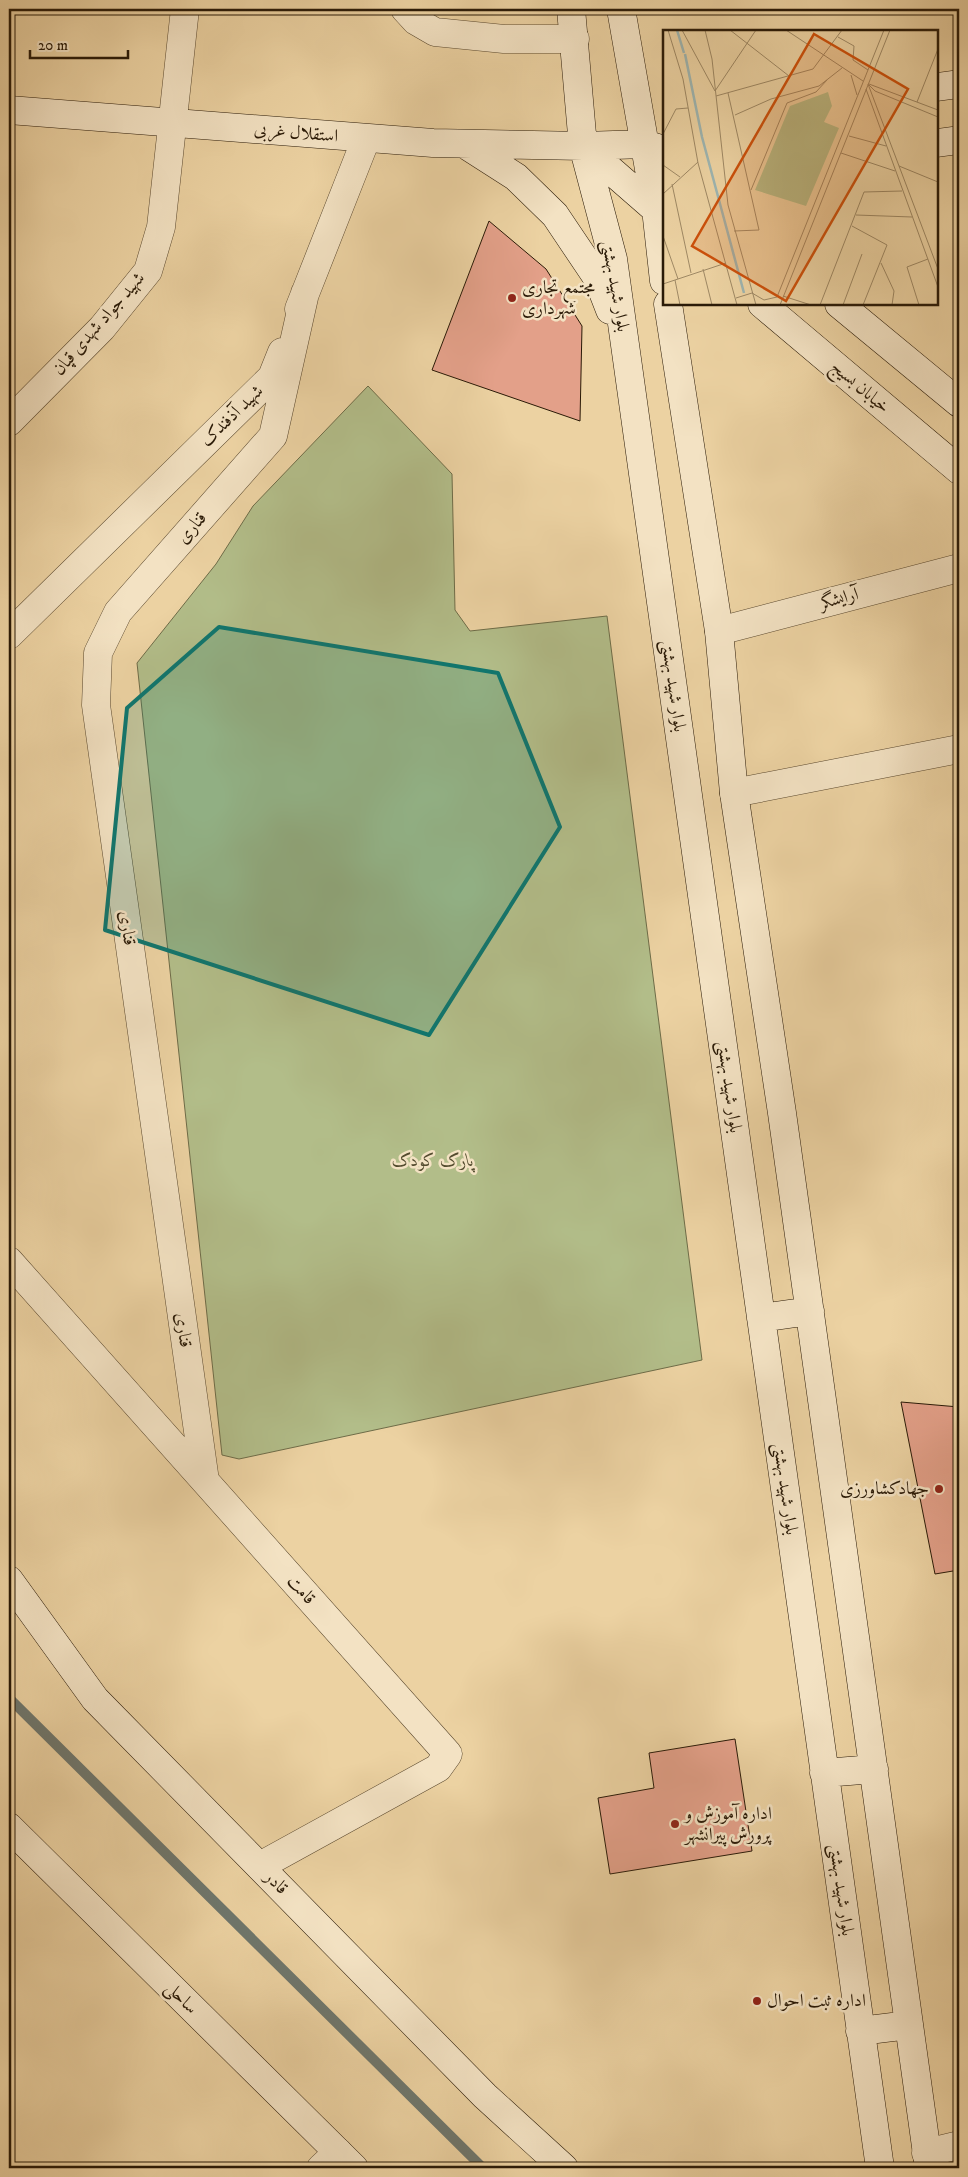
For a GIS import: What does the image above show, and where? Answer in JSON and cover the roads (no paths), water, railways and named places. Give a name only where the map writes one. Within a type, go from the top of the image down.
[{"type":"main road","name":"شهید جواد شهدی قپان","points":[[9,422],[102,328],[148,271],[161,227],[185,9]]},
{"type":"main road","points":[[405,9],[416,22],[435,32],[504,39],[575,39]]},
{"type":"main road","name":"بلوار شهید بهشتی","points":[[571,9],[583,146],[612,259],[626,348],[880,2168]]},
{"type":"main road","points":[[621,9],[659,148],[663,264]]},
{"type":"main road","points":[[938,87],[959,84]]},
{"type":"main road","name":"استقلال غربی","points":[[9,110],[366,139],[466,145],[659,148]]},
{"type":"main road","name":"شهید آذفندک","points":[[9,635],[272,377],[366,139]]},
{"type":"main road","points":[[938,143],[959,140]]},
{"type":"main road","points":[[466,145],[516,177],[555,215],[598,279],[626,348]]},
{"type":"main road","points":[[583,146],[660,213]]},
{"type":"main road","name":"قناری","points":[[205,1481],[96,706],[98,653],[118,612],[273,436],[305,293]]},
{"type":"main road","points":[[668,305],[719,631],[734,793],[810,1311],[928,2161],[959,2145]]},
{"type":"main road","name":"خیابان بسیج","points":[[763,305],[959,470]]},
{"type":"main road","points":[[839,305],[959,403]]},
{"type":"main road","name":"آرایشگر","points":[[719,631],[959,568]]},
{"type":"main road","points":[[734,793],[959,749]]},
{"type":"main road","name":"قامت","points":[[9,1261],[448,1754],[438,1768],[260,1866]]},
{"type":"main road","points":[[761,1318],[810,1311]]},
{"type":"main road","name":"قادر","points":[[9,1580],[95,1699],[485,2096],[564,2168]]},
{"type":"main road","points":[[824,1773],[874,1770]]},
{"type":"main road","name":"ساحلی","points":[[9,1827],[337,2163]]},
{"type":"main road","points":[[860,2031],[909,2025]]},
{"type":"waterway","points":[[9,1698],[483,2168]]},
{"type":"place","name":"مجتمع تجاری شهرداری","points":[[512,298]]},
{"type":"place","name":"جهادکشاورزی","points":[[939,1489]]},
{"type":"place","name":"اداره آموزش و پرورش پیرانشهر","points":[[675,1824]]},
{"type":"place","name":"اداره ثبت احوال","points":[[757,2001]]},
{"type":"park label","name":"پارک کودک","points":[[433,1161]]}]
